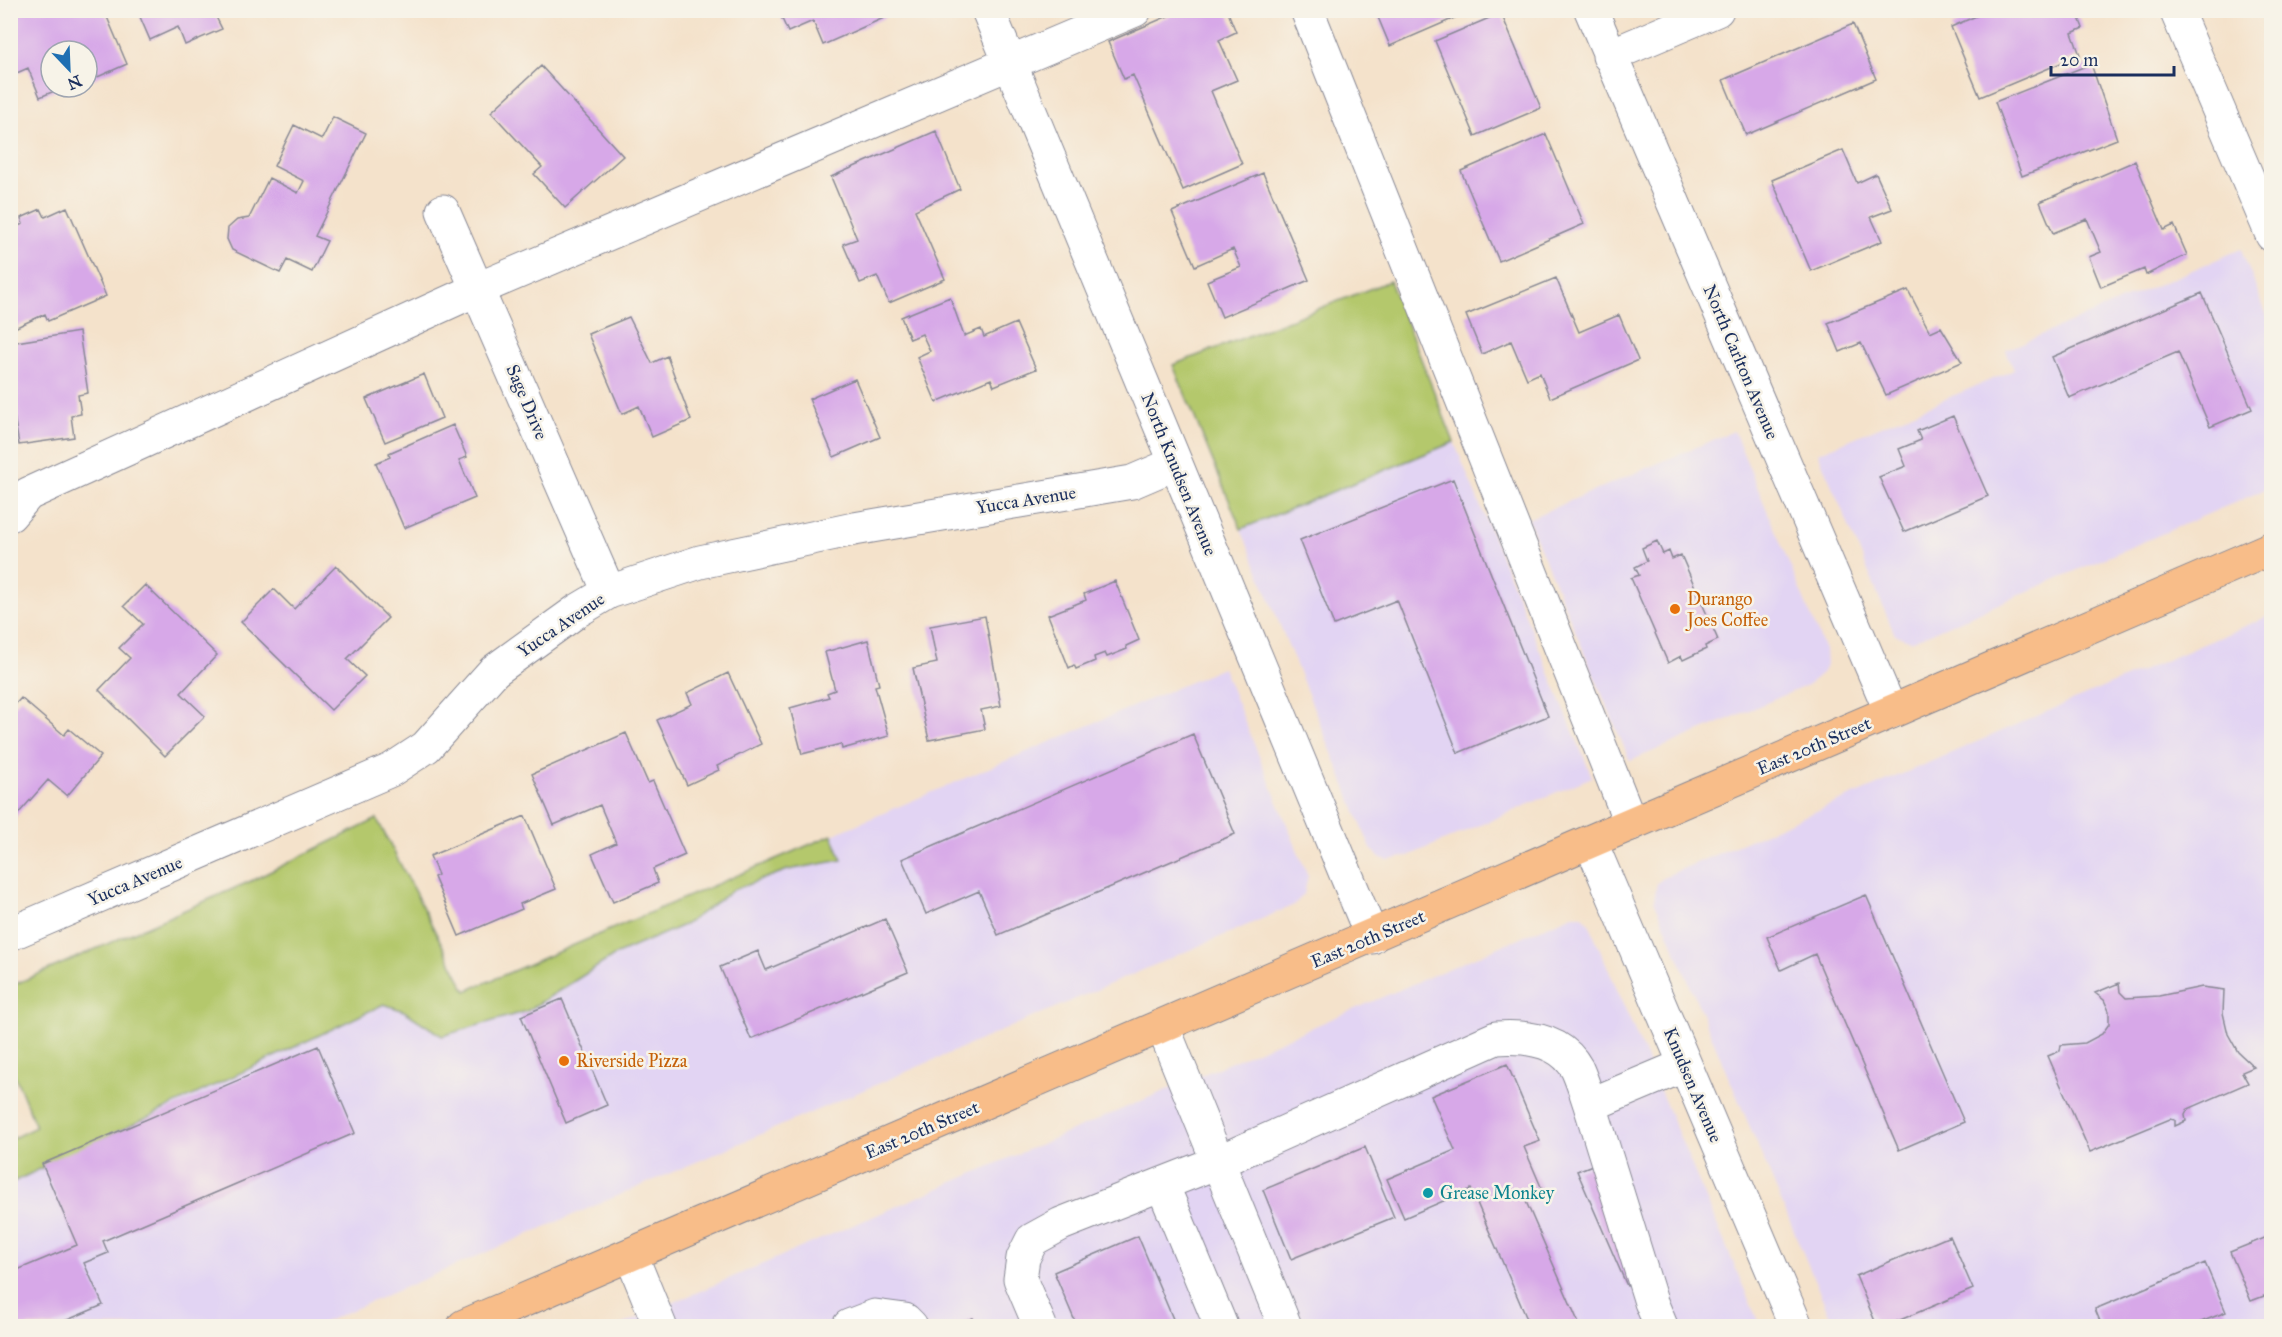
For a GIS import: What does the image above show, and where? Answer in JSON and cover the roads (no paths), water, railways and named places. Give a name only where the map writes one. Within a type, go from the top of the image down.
[{"type":"main road","name":"East 20th Street","points":[[464,1326],[1591,843],[2271,548]]},
{"type":"street","name":"North Knudsen Avenue","points":[[988,10],[1174,464],[1372,937]]},
{"type":"street","points":[[10,515],[28,494],[478,289],[1135,10]]},
{"type":"street","points":[[1307,10],[1631,824]]},
{"type":"street","name":"North Carlton Avenue","points":[[1591,10],[1892,712]]},
{"type":"street","points":[[1609,56],[1717,10]]},
{"type":"street","points":[[2176,10],[2271,235]]},
{"type":"street","name":"Sage Drive","points":[[443,211],[609,592]]},
{"type":"street","name":"Yucca Avenue","points":[[10,934],[391,770],[426,747],[494,671],[577,610],[609,592],[700,562],[854,529],[1132,482],[1174,464]]},
{"type":"street","name":"Knudsen Avenue","points":[[1591,843],[1796,1326]]},
{"type":"street","points":[[1163,1027],[1285,1326]]},
{"type":"street","points":[[1040,1326],[1020,1279],[1023,1258],[1032,1240],[1061,1224],[1218,1162],[1496,1038],[1521,1036],[1553,1045],[1576,1066],[1651,1302],[1661,1326]]},
{"type":"street","points":[[1590,1105],[1685,1065]]},
{"type":"street","points":[[1162,1184],[1221,1326]]},
{"type":"street","points":[[631,1255],[660,1326]]},
{"type":"street","points":[[849,1326],[875,1316],[905,1320],[911,1326]]},
{"type":"place","name":"Durango Joes Coffee","points":[[1675,609]]},
{"type":"place","name":"Riverside Pizza","points":[[564,1061]]},
{"type":"place","name":"Grease Monkey","points":[[1428,1193]]}]
